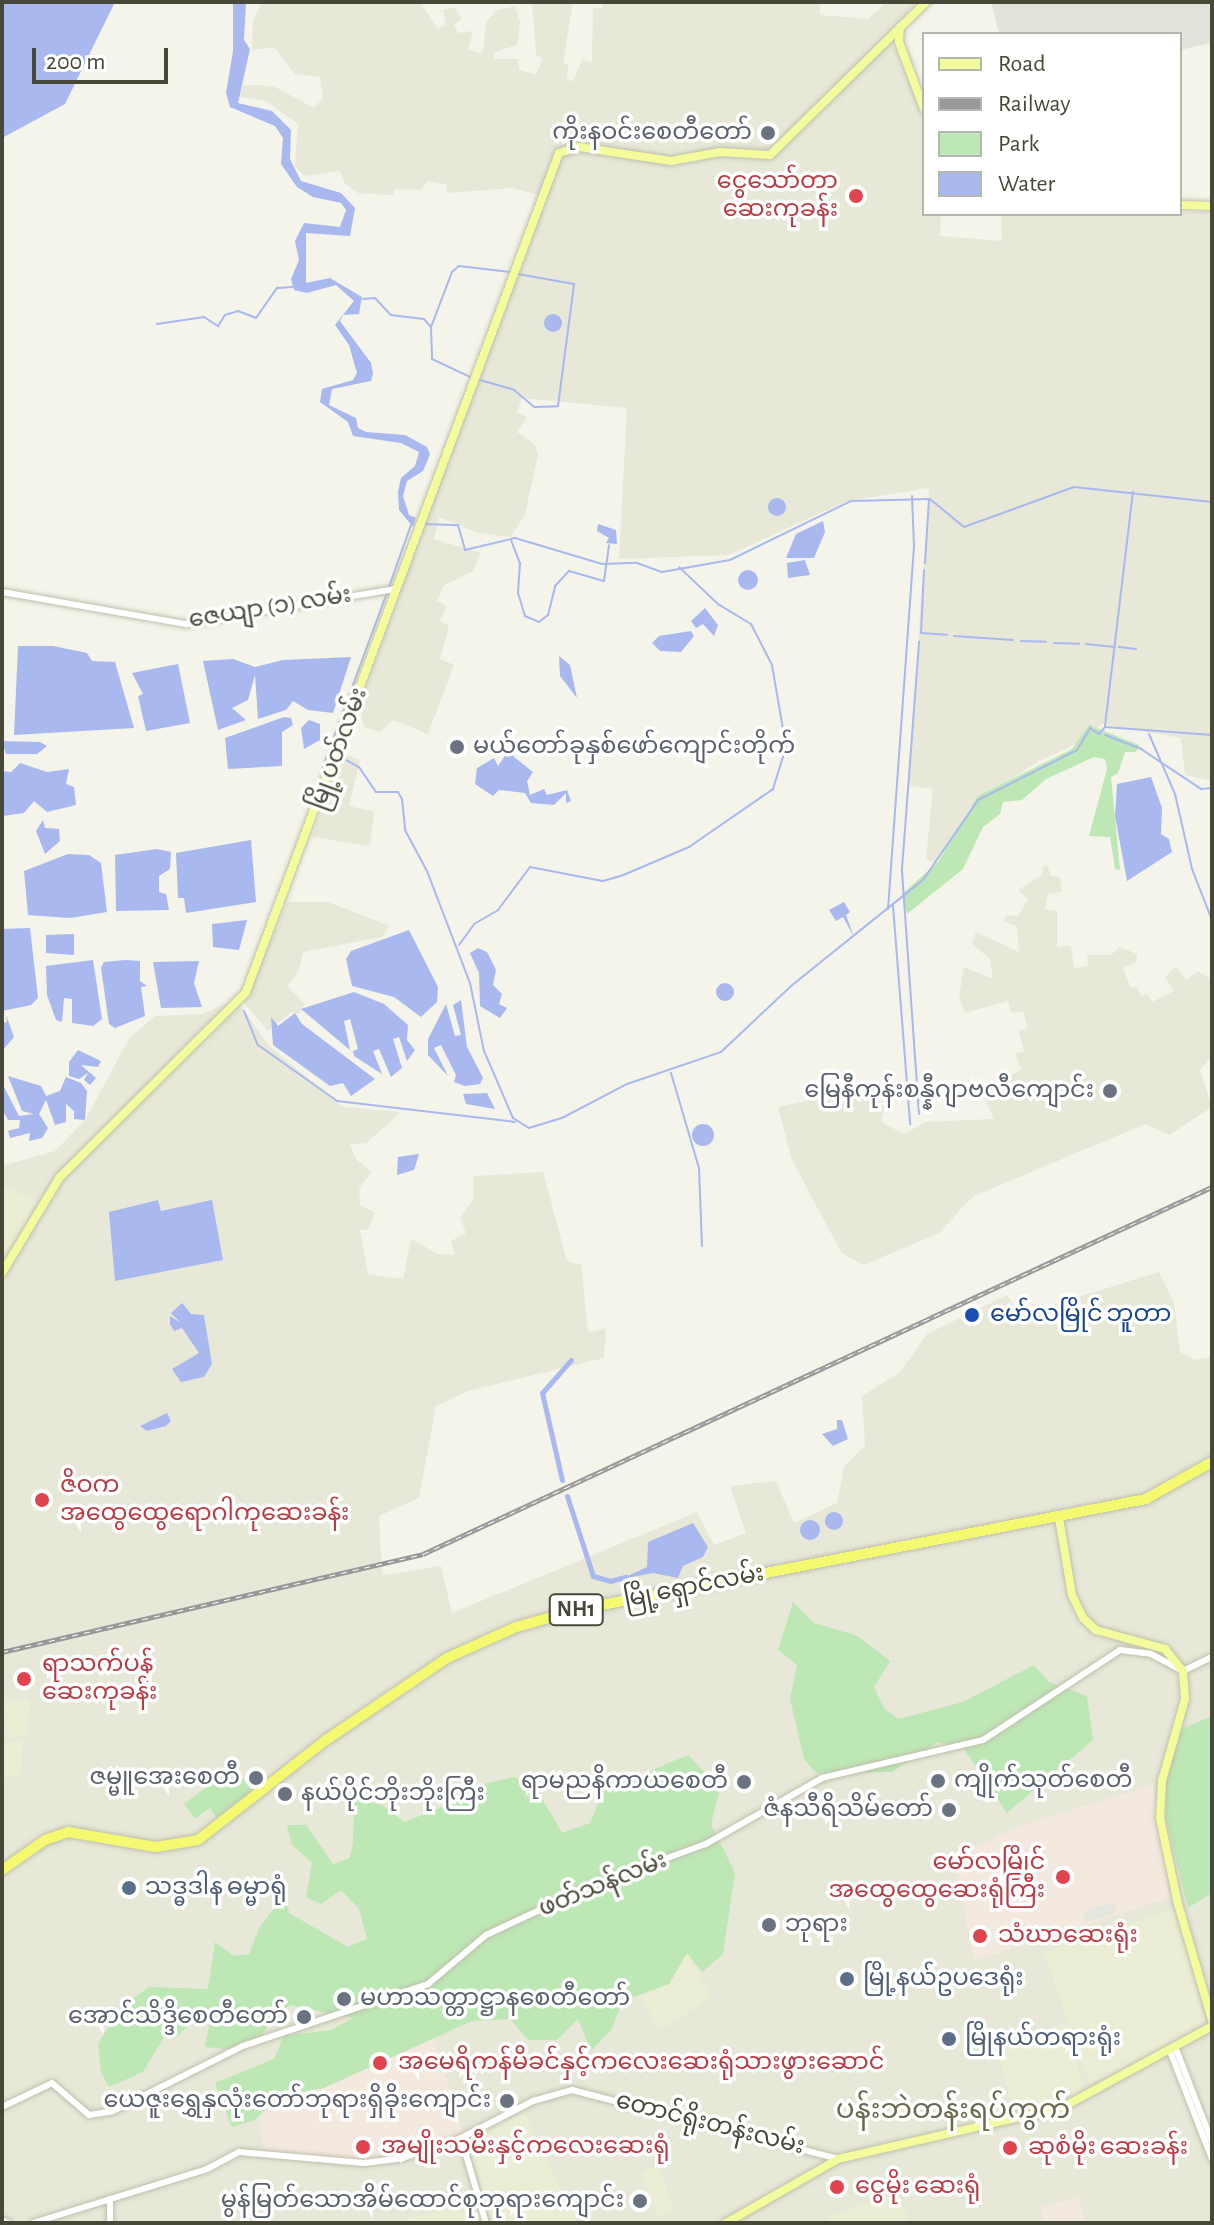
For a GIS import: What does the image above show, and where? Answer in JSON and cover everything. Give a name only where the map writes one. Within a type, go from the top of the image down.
[{"type":"highway","name":"မြို့ရှောင်လမ်း","points":[[2,1870],[45,1840],[68,1832],[156,1847],[198,1840],[418,1677],[469,1645],[516,1627],[709,1583],[1146,1499],[1212,1462]]},
{"type":"main road","points":[[922,104],[899,42],[900,27],[926,2]]},
{"type":"main road","name":"မြို့ပတ်လမ်း","points":[[2,1273],[60,1177],[246,992],[559,153],[579,147],[671,161],[720,152],[770,155],[900,27]]},
{"type":"main road","points":[[1182,205],[1212,206]]},
{"type":"main road","points":[[726,2223],[838,2159],[1063,2107],[1173,2050],[1212,2023],[1160,1818],[1162,1781],[1185,1699],[1183,1671],[1165,1649],[1096,1630],[1083,1618],[1072,1595],[1059,1518]]},
{"type":"street","name":"ဇေယျာ (၁) လမ်း","points":[[2,592],[186,624],[396,589]]},
{"type":"street","name":"ဖတ်သန်လမ်း","points":[[2,2107],[52,2083],[89,2115],[113,2111],[243,2046],[428,1984],[486,1935],[591,1886],[706,1844],[822,1778],[983,1740],[1120,1650],[1151,1654],[1183,1671]]},
{"type":"street","points":[[1183,1671],[1212,1657]]},
{"type":"street","points":[[1173,2050],[1212,2142]]},
{"type":"street","points":[[1173,2050],[1212,2159]]},
{"type":"street","name":"တောင်ရိုးတန်းလမ်း","points":[[33,2223],[207,2169],[239,2152],[372,2163],[461,2138],[533,2101],[572,2090],[838,2159]]},
{"type":"street","points":[[461,2138],[486,2223]]},
{"type":"street","points":[[110,2199],[110,2223]]},
{"type":"street","points":[[2,2220],[8,2223]]},
{"type":"shaded area","points":[[262,2],[420,2],[437,28],[446,26],[443,10],[454,7],[462,19],[454,24],[458,33],[473,31],[468,50],[483,53],[486,22],[496,11],[515,6],[520,22],[517,45],[495,52],[493,59],[518,59],[519,70],[536,75],[543,58],[536,55],[532,2],[573,2],[563,63],[568,64],[567,80],[573,81],[582,60],[592,62],[593,8],[602,8],[603,2],[820,2],[820,15],[868,19],[887,2],[916,2],[885,38],[896,50],[922,114],[922,216],[941,216],[940,236],[1002,241],[1001,216],[1182,216],[1182,212],[1212,212],[1212,781],[1185,775],[1181,738],[1102,724],[1082,741],[1039,761],[972,805],[936,863],[926,859],[933,789],[908,785],[929,488],[847,501],[729,555],[619,559],[627,408],[522,398],[517,412],[527,417],[517,432],[535,445],[538,455],[525,514],[511,537],[478,533],[439,517],[434,539],[481,553],[473,571],[443,586],[437,601],[447,606],[440,621],[449,626],[440,659],[454,665],[428,734],[393,720],[380,732],[364,727],[360,707],[372,669],[542,196],[513,188],[446,193],[447,185],[428,181],[420,190],[395,189],[393,195],[358,193],[345,184],[340,171],[304,176],[295,166],[298,124],[266,101],[240,97],[243,85],[275,87],[314,108],[323,98],[320,77],[295,74],[274,47],[252,50],[253,20]]},
{"type":"shaded area","points":[[991,2],[1212,2],[1212,43],[1182,50],[1182,32],[998,32]]},
{"type":"shaded area","points":[[342,753],[360,760],[349,806],[374,812],[370,846],[312,837]]},
{"type":"shaded area","points":[[1047,865],[1051,876],[1060,877],[1061,892],[1048,894],[1045,909],[1057,911],[1057,947],[1071,946],[1074,968],[1088,966],[1087,955],[1111,955],[1120,947],[1137,954],[1136,962],[1123,968],[1131,988],[1137,987],[1141,996],[1147,994],[1152,1002],[1174,991],[1165,977],[1176,966],[1186,980],[1198,971],[1212,980],[1212,1056],[1200,1070],[1212,1107],[1169,1135],[1145,1124],[972,1197],[939,1233],[863,1265],[841,1252],[792,1160],[778,1107],[810,1100],[807,1090],[827,1086],[885,1106],[881,1122],[904,1134],[926,1122],[994,1119],[982,1094],[1021,1069],[1015,1053],[1024,1052],[1019,1031],[1028,1028],[1023,1011],[1011,1013],[1008,1001],[965,1013],[959,996],[964,967],[993,979],[990,959],[972,944],[976,932],[1019,952],[1017,926],[1004,922],[1005,915],[1018,916],[1028,900],[1018,890],[1043,874],[1042,867]]},
{"type":"shaded area","points":[[287,902],[328,902],[390,926],[382,937],[303,952],[299,970],[287,986],[305,1004],[299,1014],[292,1012],[268,1031],[244,1003]]},
{"type":"shaded area","points":[[236,999],[269,1046],[343,1107],[401,1112],[366,1143],[350,1144],[356,1159],[372,1172],[359,1188],[360,1205],[375,1213],[368,1230],[360,1230],[368,1274],[403,1279],[411,1239],[438,1254],[455,1255],[451,1241],[466,1233],[460,1218],[474,1198],[473,1176],[543,1172],[567,1261],[581,1264],[588,1332],[606,1328],[604,1358],[468,1391],[436,1406],[419,1498],[379,1516],[382,1575],[441,1566],[452,1613],[697,1512],[714,1545],[746,1533],[730,1486],[776,1481],[794,1523],[837,1503],[844,1467],[865,1445],[862,1396],[900,1372],[927,1334],[1007,1295],[1020,1315],[1159,1272],[1174,1303],[1180,1352],[1196,1360],[1212,1357],[1212,2223],[2,2223],[2,1166],[55,1151],[85,1120],[130,1037],[155,1016],[203,1014]]},
{"type":"shaded area","points":[[2,1185],[38,1202],[2,1265]]},
{"type":"shaded area","points":[[30,1698],[27,1735],[8,1740],[2,1703]]},
{"type":"shaded area","points":[[23,1739],[21,1775],[2,1778],[2,1744]]},
{"type":"shaded area","name":"မော်လမြိုင် အထွေထွေဆေးရုံကြီး","points":[[1153,1785],[1172,1897],[974,1961],[954,1857],[1023,1825]]},
{"type":"shaded area","points":[[1112,1902],[1117,1906],[1111,1915],[1085,1922],[1084,1912]]},
{"type":"shaded area","points":[[1174,1909],[1207,2024],[1090,2085],[1044,1952]]},
{"type":"shaded area","points":[[687,1953],[712,1997],[659,2031],[641,1996],[669,1984]]},
{"type":"shaded area","name":"အမေရိကန်မိခင်နှင့်ကလေးဆေးရုံသားဖွားဆောင်","points":[[494,1993],[503,2019],[472,2021],[434,2038],[463,2133],[372,2161],[264,2150],[253,2089]]},
{"type":"shaded area","points":[[1066,2024],[1084,2092],[1014,2111],[995,2043]]},
{"type":"shaded area","points":[[524,2111],[577,2223],[492,2223],[468,2143]]},
{"type":"shaded area","points":[[659,2165],[674,2211],[657,2217],[641,2174]]},
{"type":"shaded area","points":[[896,2192],[911,2223],[826,2223],[826,2218]]},
{"type":"shaded area","points":[[475,2197],[483,2223],[408,2223],[407,2219],[439,2211],[439,2204]]},
{"type":"shaded area","points":[[1078,2197],[1085,2223],[1045,2223],[1041,2207]]},
{"type":"green space","points":[[1089,725],[1139,745],[1136,752],[1125,752],[1118,773],[1111,777],[1120,870],[1115,869],[1110,837],[1089,836],[1107,769],[1105,759],[1094,757],[1046,779],[1022,800],[1003,802],[1000,814],[983,827],[963,869],[907,914],[902,894],[938,862],[978,796],[1072,749]]},
{"type":"green space","points":[[793,1602],[814,1623],[858,1636],[890,1661],[874,1687],[884,1708],[898,1719],[963,1702],[1034,1665],[1049,1682],[1087,1696],[1093,1740],[1007,1813],[964,1749],[938,1742],[892,1772],[816,1773],[804,1759],[790,1699],[797,1665],[778,1650]]},
{"type":"green space","points":[[1212,1716],[1212,1893],[1188,1908],[1166,1819],[1166,1781],[1182,1729]]},
{"type":"green space","points":[[688,1755],[720,1788],[711,1824],[735,1873],[723,1954],[702,1972],[687,1953],[669,1984],[623,2001],[611,2030],[591,2051],[578,2019],[557,2040],[528,2040],[510,2019],[472,2021],[324,2088],[278,2097],[255,2120],[232,2127],[215,2083],[274,2059],[284,2036],[331,2030],[353,2018],[291,2005],[272,2016],[261,2039],[227,2049],[205,2047],[211,2016],[202,2013],[174,2039],[164,2037],[143,2072],[109,2087],[101,2072],[98,2044],[120,2008],[149,1987],[208,1989],[215,1942],[234,1956],[249,1954],[260,1926],[286,1894],[289,1913],[348,1947],[367,1939],[359,1909],[341,1890],[321,1904],[306,1897],[312,1863],[292,1845],[287,1825],[306,1825],[333,1864],[350,1858],[353,1843],[354,1812],[346,1796],[382,1805],[404,1822],[468,1797],[478,1785],[515,1777],[540,1795],[562,1833],[590,1823],[603,1791]]},
{"type":"green space","points":[[234,1766],[252,1791],[217,1818],[210,1808],[195,1819],[184,1804]]},
{"type":"water","points":[[2,2],[115,2],[65,104],[2,138]]},
{"type":"water","points":[[233,2],[246,2],[244,40],[250,49],[238,103],[272,111],[291,130],[290,159],[301,181],[341,193],[355,208],[350,236],[306,233],[306,283],[330,278],[362,297],[359,314],[343,315],[340,321],[371,363],[371,381],[332,389],[329,405],[356,418],[358,428],[366,432],[405,435],[427,447],[430,454],[423,471],[407,481],[403,496],[409,515],[416,518],[413,527],[399,510],[398,492],[401,478],[415,466],[419,452],[401,443],[353,436],[348,422],[320,402],[322,389],[353,380],[357,373],[349,345],[335,325],[354,301],[336,285],[307,293],[294,290],[291,279],[299,260],[295,241],[304,223],[340,227],[346,210],[341,203],[313,197],[297,187],[281,164],[283,138],[275,126],[230,107],[226,93],[233,51]]},
{"type":"water","points":[[549,314],[557,314],[562,323],[560,330],[549,332],[544,327],[544,319]]},
{"type":"water","points":[[777,498],[786,507],[777,516],[768,507]]},
{"type":"water","points":[[823,521],[825,532],[814,558],[786,558],[796,534]]},
{"type":"water","points":[[598,524],[616,530],[617,544],[606,543],[609,538],[597,531]]},
{"type":"water","points":[[805,560],[810,575],[788,578],[787,563]]},
{"type":"water","points":[[748,570],[755,573],[758,580],[755,587],[748,590],[741,587],[738,580],[741,573]]},
{"type":"water","points":[[705,608],[718,625],[714,636],[703,624],[696,628],[691,621]]},
{"type":"water","points":[[691,631],[694,636],[681,652],[660,651],[652,643],[659,636]]},
{"type":"water","points":[[18,646],[53,646],[87,653],[92,661],[115,662],[134,728],[14,735]]},
{"type":"water","points":[[559,656],[570,665],[577,698],[560,676]]},
{"type":"water","points":[[351,657],[333,713],[308,710],[293,701],[286,710],[258,719],[255,675],[248,700],[232,708],[246,720],[218,730],[203,661],[233,659],[255,667],[283,660]]},
{"type":"water","points":[[178,664],[190,723],[146,731],[138,696],[143,694],[132,673]]},
{"type":"water","points":[[284,717],[291,718],[293,725],[282,732],[282,766],[228,769],[225,738]]},
{"type":"water","points":[[309,720],[320,724],[320,740],[304,749],[301,728]]},
{"type":"water","points":[[2,741],[40,742],[47,746],[37,754],[6,754]]},
{"type":"water","points":[[513,744],[514,757],[533,772],[527,781],[530,795],[544,789],[547,795],[567,790],[571,801],[566,803],[566,793],[554,805],[531,803],[525,793],[499,790],[493,796],[475,784],[477,768],[494,758],[498,766]]},
{"type":"water","points":[[20,763],[47,772],[69,769],[66,784],[74,787],[76,805],[47,812],[34,801],[24,813],[3,816],[2,771],[11,772]]},
{"type":"water","points":[[1151,777],[1162,808],[1161,834],[1169,839],[1172,852],[1127,881],[1115,816],[1117,784]]},
{"type":"water","points":[[43,820],[45,828],[59,829],[60,841],[45,854],[36,831]]},
{"type":"water","points":[[251,840],[256,902],[186,913],[184,898],[178,898],[176,853]]},
{"type":"water","points":[[157,849],[171,852],[170,869],[159,876],[159,892],[166,894],[169,910],[116,911],[115,855]]},
{"type":"water","points":[[68,854],[89,855],[101,863],[107,912],[70,918],[28,915],[24,871]]},
{"type":"water","points":[[844,902],[850,912],[846,915],[854,937],[843,917],[836,921],[829,910]]},
{"type":"water","points":[[247,920],[239,950],[213,947],[212,924]]},
{"type":"water","points":[[30,928],[38,998],[31,1005],[2,1011],[2,929]]},
{"type":"water","points":[[409,930],[438,987],[437,1002],[421,1017],[394,997],[352,986],[346,959],[351,951]]},
{"type":"water","points":[[74,934],[74,955],[46,953],[46,935]]},
{"type":"water","points":[[478,948],[487,952],[496,970],[493,985],[502,994],[499,1004],[507,1008],[500,1018],[480,1006],[479,973],[470,953]]},
{"type":"water","points":[[93,960],[102,1019],[93,1026],[72,1023],[72,999],[64,998],[62,1022],[56,1020],[47,995],[46,966]]},
{"type":"water","points":[[140,961],[140,981],[147,986],[141,987],[145,1016],[115,1028],[109,1024],[101,968],[104,962]]},
{"type":"water","points":[[199,961],[194,983],[202,1007],[161,1008],[153,962]]},
{"type":"water","points":[[721,983],[729,983],[734,992],[732,999],[721,1001],[716,996],[716,988]]},
{"type":"water","points":[[354,992],[384,1004],[408,1025],[407,1040],[415,1050],[407,1061],[399,1037],[393,1039],[402,1068],[391,1077],[379,1049],[373,1051],[382,1074],[354,1056],[353,1051],[358,1049],[350,1019],[344,1021],[350,1050],[301,1009]]},
{"type":"water","points":[[461,1000],[467,1047],[483,1078],[480,1084],[465,1086],[454,1082],[456,1075],[441,1045],[434,1048],[448,1076],[428,1055],[428,1039],[446,1004],[455,1036],[461,1035],[453,1005]]},
{"type":"water","points":[[295,1013],[302,1024],[375,1079],[351,1096],[343,1083],[330,1086],[273,1045],[271,1017],[278,1026]]},
{"type":"water","points":[[6,1015],[14,1037],[2,1051],[2,1023],[7,1022]]},
{"type":"water","points":[[78,1050],[101,1061],[98,1067],[81,1065],[96,1078],[90,1085],[84,1080],[88,1073],[79,1079],[69,1076],[69,1062]]},
{"type":"water","points":[[8,1076],[41,1086],[46,1096],[60,1091],[66,1077],[81,1083],[87,1091],[85,1120],[74,1119],[74,1111],[66,1104],[66,1122],[55,1125],[46,1100],[39,1114],[48,1128],[42,1138],[29,1141],[30,1133],[10,1138],[8,1131],[19,1128],[20,1120],[8,1120],[2,1109],[2,1083],[19,1116],[34,1114],[22,1111]]},
{"type":"water","points":[[487,1093],[495,1109],[466,1104],[463,1094]]},
{"type":"water","points":[[703,1124],[711,1127],[714,1135],[711,1143],[703,1146],[695,1143],[692,1135],[695,1127]]},
{"type":"water","points":[[419,1154],[414,1170],[397,1175],[398,1157]]},
{"type":"water","points":[[158,1200],[161,1211],[212,1200],[223,1260],[115,1281],[109,1212]]},
{"type":"water","points":[[182,1303],[191,1314],[204,1315],[212,1364],[204,1377],[181,1382],[172,1369],[199,1353],[182,1328],[174,1331],[170,1324],[170,1316],[181,1323],[171,1313]]},
{"type":"water","points":[[167,1413],[171,1421],[166,1426],[147,1431],[140,1426]]},
{"type":"water","points":[[837,1420],[842,1420],[848,1439],[833,1446],[822,1434],[837,1429]]},
{"type":"water","points":[[830,1512],[838,1512],[843,1521],[841,1528],[830,1530],[825,1525],[825,1517]]},
{"type":"water","points":[[810,1520],[817,1523],[820,1530],[817,1537],[810,1540],[803,1537],[800,1530],[803,1523]]},
{"type":"water","points":[[693,1523],[708,1547],[703,1557],[683,1566],[678,1578],[653,1573],[621,1579],[647,1567],[648,1542]]},
{"type":"waterway","points":[[363,299],[375,298],[391,315],[424,319],[431,327],[452,272],[459,266],[511,272]]},
{"type":"waterway","points":[[480,380],[514,390],[534,407],[558,406],[574,284],[518,274]]},
{"type":"waterway","points":[[157,324],[204,317],[218,326],[225,315],[238,311],[256,318],[277,288],[293,287]]},
{"type":"waterway","points":[[431,327],[432,359],[470,377]]},
{"type":"waterway","points":[[425,524],[458,525],[465,550],[515,538],[602,564],[637,563],[662,572],[730,560],[851,501],[930,499],[964,527],[1074,487],[1212,502]]},
{"type":"waterway","points":[[1105,726],[1133,492]]},
{"type":"waterway","points":[[888,909],[914,546],[912,496]]},
{"type":"waterway","points":[[925,563],[929,500]]},
{"type":"waterway","points":[[389,587],[411,525]]},
{"type":"waterway","points":[[511,540],[520,563],[518,593],[525,616],[539,622],[548,615],[555,586],[569,571],[604,581],[609,545]]},
{"type":"waterway","points":[[459,945],[474,924],[498,910],[530,867],[603,881],[621,876],[689,847],[773,789],[786,747],[772,665],[751,624],[719,605],[679,567]]},
{"type":"waterway","points":[[924,570],[921,633],[947,635]]},
{"type":"waterway","points":[[321,772],[387,593]]},
{"type":"waterway","points":[[954,636],[1013,640]]},
{"type":"waterway","points":[[1021,641],[1046,642]]},
{"type":"waterway","points":[[919,642],[902,869],[919,1114]]},
{"type":"waterway","points":[[1054,643],[1079,644]]},
{"type":"waterway","points":[[1086,644],[1115,647]]},
{"type":"waterway","points":[[1119,647],[1136,649]]},
{"type":"waterway","points":[[337,755],[359,767],[376,792],[398,792],[402,799],[405,830],[427,871],[470,983],[484,1051],[513,1118],[529,1128],[562,1118],[627,1084],[721,1052],[791,986],[923,880],[978,800],[1077,750],[1090,728],[1099,734],[1105,727],[1212,735]]},
{"type":"waterway","points":[[1149,734],[1175,794],[1192,869],[1212,920]]},
{"type":"waterway","points":[[1105,735],[1141,749],[1201,789],[1212,788]]},
{"type":"waterway","points":[[893,906],[910,1124]]},
{"type":"waterway","points":[[244,1011],[258,1045],[337,1101],[515,1122]]},
{"type":"waterway","points":[[671,1073],[699,1168],[702,1246]]},
{"type":"waterway","points":[[562,1480],[542,1393],[571,1360]]},
{"type":"waterway","points":[[567,1496],[593,1576],[610,1581],[625,1577]]},
{"type":"railway","points":[[2,1652],[423,1554],[1212,1187]]},
{"type":"place","name":"ကိုးနဝင်းစေတီတော်","points":[[768,133]]},
{"type":"place","name":"ငွေသော်တာ ဆေးကုခန်း","points":[[856,196]]},
{"type":"place","name":"မယ်တော်ခုနှစ်ဖော်ကျောင်းတိုက်","points":[[457,747]]},
{"type":"place","name":"မြေနီကုန်းစန္နီဂျာဗလီကျောင်း","points":[[1110,1091]]},
{"type":"place","name":"မော်လမြိုင် ဘူတာ","points":[[972,1315]]},
{"type":"place","name":"ဇိဝက အထွေထွေရောဂါကုဆေးခန်း","points":[[42,1500]]},
{"type":"place","name":"ရာသက်ပန် ဆေးကုခန်း","points":[[24,1679]]},
{"type":"place","name":"ဇမ္မူအေးစေတီ","points":[[256,1778]]},
{"type":"place","name":"ကျိုက်သုတ်စေတီ","points":[[938,1781]]},
{"type":"place","name":"ရာမညနိကာယစေတီ","points":[[744,1782]]},
{"type":"place","name":"နယ်ပိုင်ဘိုးဘိုးကြီး","points":[[285,1794]]},
{"type":"place","name":"ဇံနသီရိသိမ်တော်","points":[[949,1810]]},
{"type":"place","name":"မော်လမြိုင် အထွေထွေဆေးရုံကြီး","points":[[1063,1877]]},
{"type":"place","name":"သဒ္ဓဒါန ဓမ္မာရုံ","points":[[129,1888]]},
{"type":"place","name":"ဘုရား","points":[[769,1925]]},
{"type":"place","name":"သံဃာဆေးရုံး","points":[[980,1936]]},
{"type":"place","name":"မြို့နယ်ဥပဒေရုံး","points":[[847,1979]]},
{"type":"place","name":"မဟာသတ္တာဋ္ဌာနစေတီတော်","points":[[344,1999]]},
{"type":"place","name":"အောင်သိဒ္ဒိစေတီတော်","points":[[304,2017]]},
{"type":"place","name":"မြိုနယ်တရားရုံး","points":[[949,2039]]},
{"type":"place","name":"အမေရိကန်မိခင်နှင့်ကလေးဆေးရုံသားဖွားဆောင်","points":[[380,2063]]},
{"type":"place","name":"ယေဇူးရွှေနှလုံးတော်ဘုရားရှိခိုးကျောင်း","points":[[507,2101]]},
{"type":"place","name":"အမျိုးသမီးနှင့်ကလေးဆေးရုံ","points":[[363,2147]]},
{"type":"place","name":"ဆုစံမိုး ဆေးခန်း","points":[[1010,2148]]},
{"type":"place","name":"ငွေမိုး ဆေးရုံ","points":[[837,2187]]},
{"type":"place","name":"မွန်မြတ်သောအိမ်ထောင်စုဘုရားကျောင်း","points":[[640,2201]]},
{"type":"district","name":"ပန်းဘဲတန်းရပ်ကွက်","points":[[953,2110]]}]
